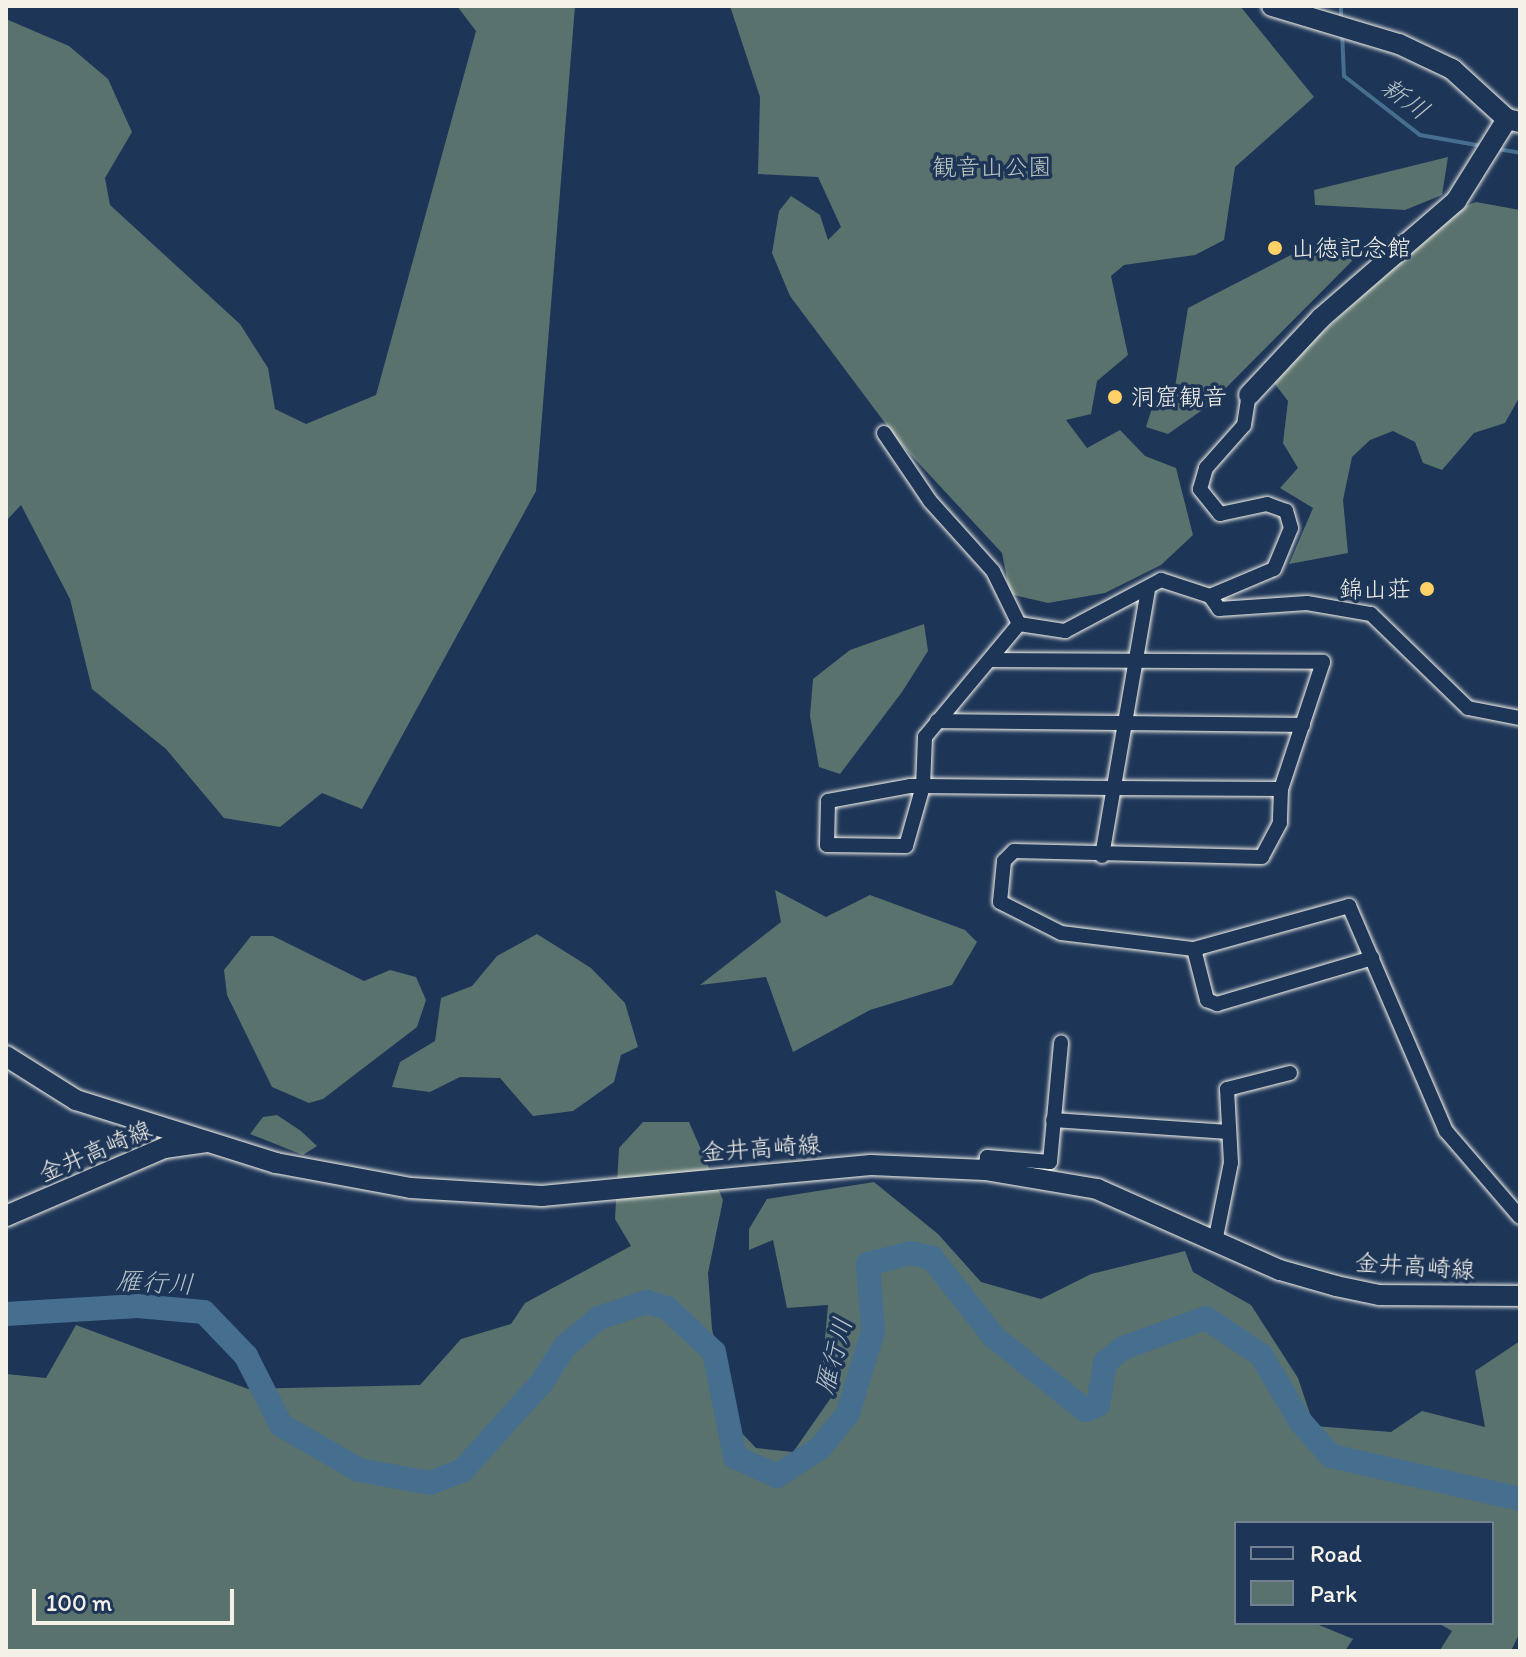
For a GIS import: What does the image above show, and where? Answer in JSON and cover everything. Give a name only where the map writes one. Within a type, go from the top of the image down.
[{"type":"main road","points":[[1249,395],[1321,318],[1456,201],[1514,120],[1452,69],[1399,44],[1272,6]]},
{"type":"main road","points":[[6,1056],[76,1100],[211,1141]]},
{"type":"main road","name":"金井高崎線","points":[[6,1216],[164,1148],[211,1141],[276,1163],[487,1198],[871,1165],[985,1170],[1097,1189],[1280,1270],[1379,1295],[1520,1296]]},
{"type":"street","points":[[1210,596],[1269,573],[1291,528],[1277,505],[1213,511],[1200,489],[1206,468],[1244,425],[1249,395]]},
{"type":"street","points":[[884,433],[930,501],[993,571],[1019,624]]},
{"type":"street","points":[[1019,624],[1065,631],[1148,591],[1161,580],[1210,596],[1219,609],[1307,603],[1371,614],[1468,708],[1520,718]]},
{"type":"street","points":[[1102,856],[1148,591]]},
{"type":"street","points":[[1019,624],[937,721],[923,743],[923,786],[903,848],[824,842],[828,801],[923,786],[1281,789]]},
{"type":"street","points":[[991,660],[1316,657],[1324,667],[1281,789],[1280,823],[1262,857],[1009,852],[1000,902],[1061,933],[1194,949],[1343,905],[1353,910],[1446,1131],[1520,1217]]},
{"type":"street","points":[[937,721],[1303,725]]},
{"type":"street","points":[[1194,949],[1207,1000],[1217,1004],[1372,958]]},
{"type":"street","points":[[985,1170],[987,1157],[1050,1162],[1061,1043]]},
{"type":"street","points":[[1215,1242],[1231,1163],[1227,1089],[1290,1073]]},
{"type":"street","points":[[1053,1120],[1229,1132]]},
{"type":"green space","points":[[457,6],[575,6],[536,491],[362,809],[322,793],[280,827],[224,818],[166,749],[92,689],[70,599],[21,505],[6,521],[6,19],[69,46],[108,79],[132,132],[105,178],[110,205],[240,324],[268,368],[275,409],[306,424],[376,395],[476,31]]},
{"type":"green space","name":"観音山公園","points":[[730,6],[1240,6],[1314,97],[1235,167],[1224,240],[1195,255],[1124,265],[1111,276],[1128,355],[1097,381],[1091,414],[1066,420],[1087,448],[1120,430],[1145,456],[1176,468],[1193,535],[1161,565],[1105,593],[1048,603],[1010,594],[1002,553],[900,443],[790,296],[772,253],[779,211],[791,196],[820,215],[828,240],[841,227],[818,177],[758,174],[760,97]]},
{"type":"green space","points":[[1448,157],[1442,195],[1405,210],[1315,205],[1314,190]]},
{"type":"green space","points":[[1476,202],[1520,210],[1520,396],[1505,423],[1474,433],[1442,470],[1423,463],[1415,442],[1393,431],[1370,440],[1352,457],[1343,500],[1348,553],[1289,564],[1313,508],[1280,488],[1298,468],[1283,443],[1288,401],[1271,379],[1456,210]]},
{"type":"green space","points":[[1324,238],[1340,238],[1352,261],[1208,406],[1168,434],[1146,427],[1154,402],[1175,387],[1188,308]]},
{"type":"green space","points":[[924,624],[928,651],[902,692],[840,774],[819,767],[810,716],[813,679],[850,650]]},
{"type":"green space","points":[[775,890],[826,917],[870,895],[965,930],[977,942],[952,985],[870,1010],[793,1052],[766,977],[700,985],[781,922]]},
{"type":"green space","points":[[537,934],[591,968],[625,1003],[638,1047],[621,1055],[614,1082],[573,1111],[533,1116],[500,1078],[460,1077],[430,1092],[392,1087],[400,1062],[435,1041],[441,998],[472,986],[497,956]]},
{"type":"green space","points":[[251,936],[273,936],[364,981],[390,970],[416,977],[426,1000],[417,1027],[323,1099],[309,1103],[272,1087],[227,995],[224,970]]},
{"type":"green space","points":[[277,1115],[317,1146],[303,1155],[250,1134],[263,1117]]},
{"type":"green space","points":[[643,1122],[689,1122],[723,1200],[708,1273],[712,1329],[735,1426],[756,1448],[793,1452],[835,1392],[822,1371],[828,1305],[787,1308],[773,1240],[749,1250],[749,1229],[767,1199],[874,1182],[938,1234],[981,1282],[1041,1299],[1091,1274],[1185,1251],[1193,1272],[1251,1305],[1298,1378],[1314,1426],[1391,1432],[1422,1411],[1485,1427],[1475,1371],[1520,1341],[1520,1632],[1511,1651],[1440,1650],[1452,1631],[1442,1625],[1494,1625],[1494,1521],[1234,1521],[1234,1625],[1319,1625],[1353,1639],[1345,1651],[6,1651],[6,1374],[46,1378],[76,1325],[248,1389],[420,1385],[461,1339],[511,1324],[525,1303],[631,1246],[615,1219],[619,1148]]},
{"type":"waterway","name":"新川","points":[[1341,6],[1341,20]]},
{"type":"waterway","name":"新川","points":[[1342,32],[1344,76],[1420,135],[1482,146]]},
{"type":"waterway","name":"新川","points":[[1498,149],[1520,153]]},
{"type":"waterway","name":"雁行川","points":[[6,1314],[138,1306],[204,1312],[246,1356],[281,1425],[359,1470],[430,1483],[462,1471],[542,1382],[565,1346],[599,1318],[646,1302],[667,1308],[714,1352],[735,1457],[777,1476],[820,1448],[848,1413],[873,1331],[868,1264],[911,1253],[932,1258],[994,1337],[1085,1410],[1098,1405],[1105,1363],[1123,1348],[1206,1318],[1261,1355],[1300,1421],[1331,1456],[1520,1499]]},
{"type":"place","name":"山徳記念館","points":[[1275,248]]},
{"type":"place","name":"洞窟観音","points":[[1115,397]]},
{"type":"place","name":"錦山荘","points":[[1427,589]]}]
